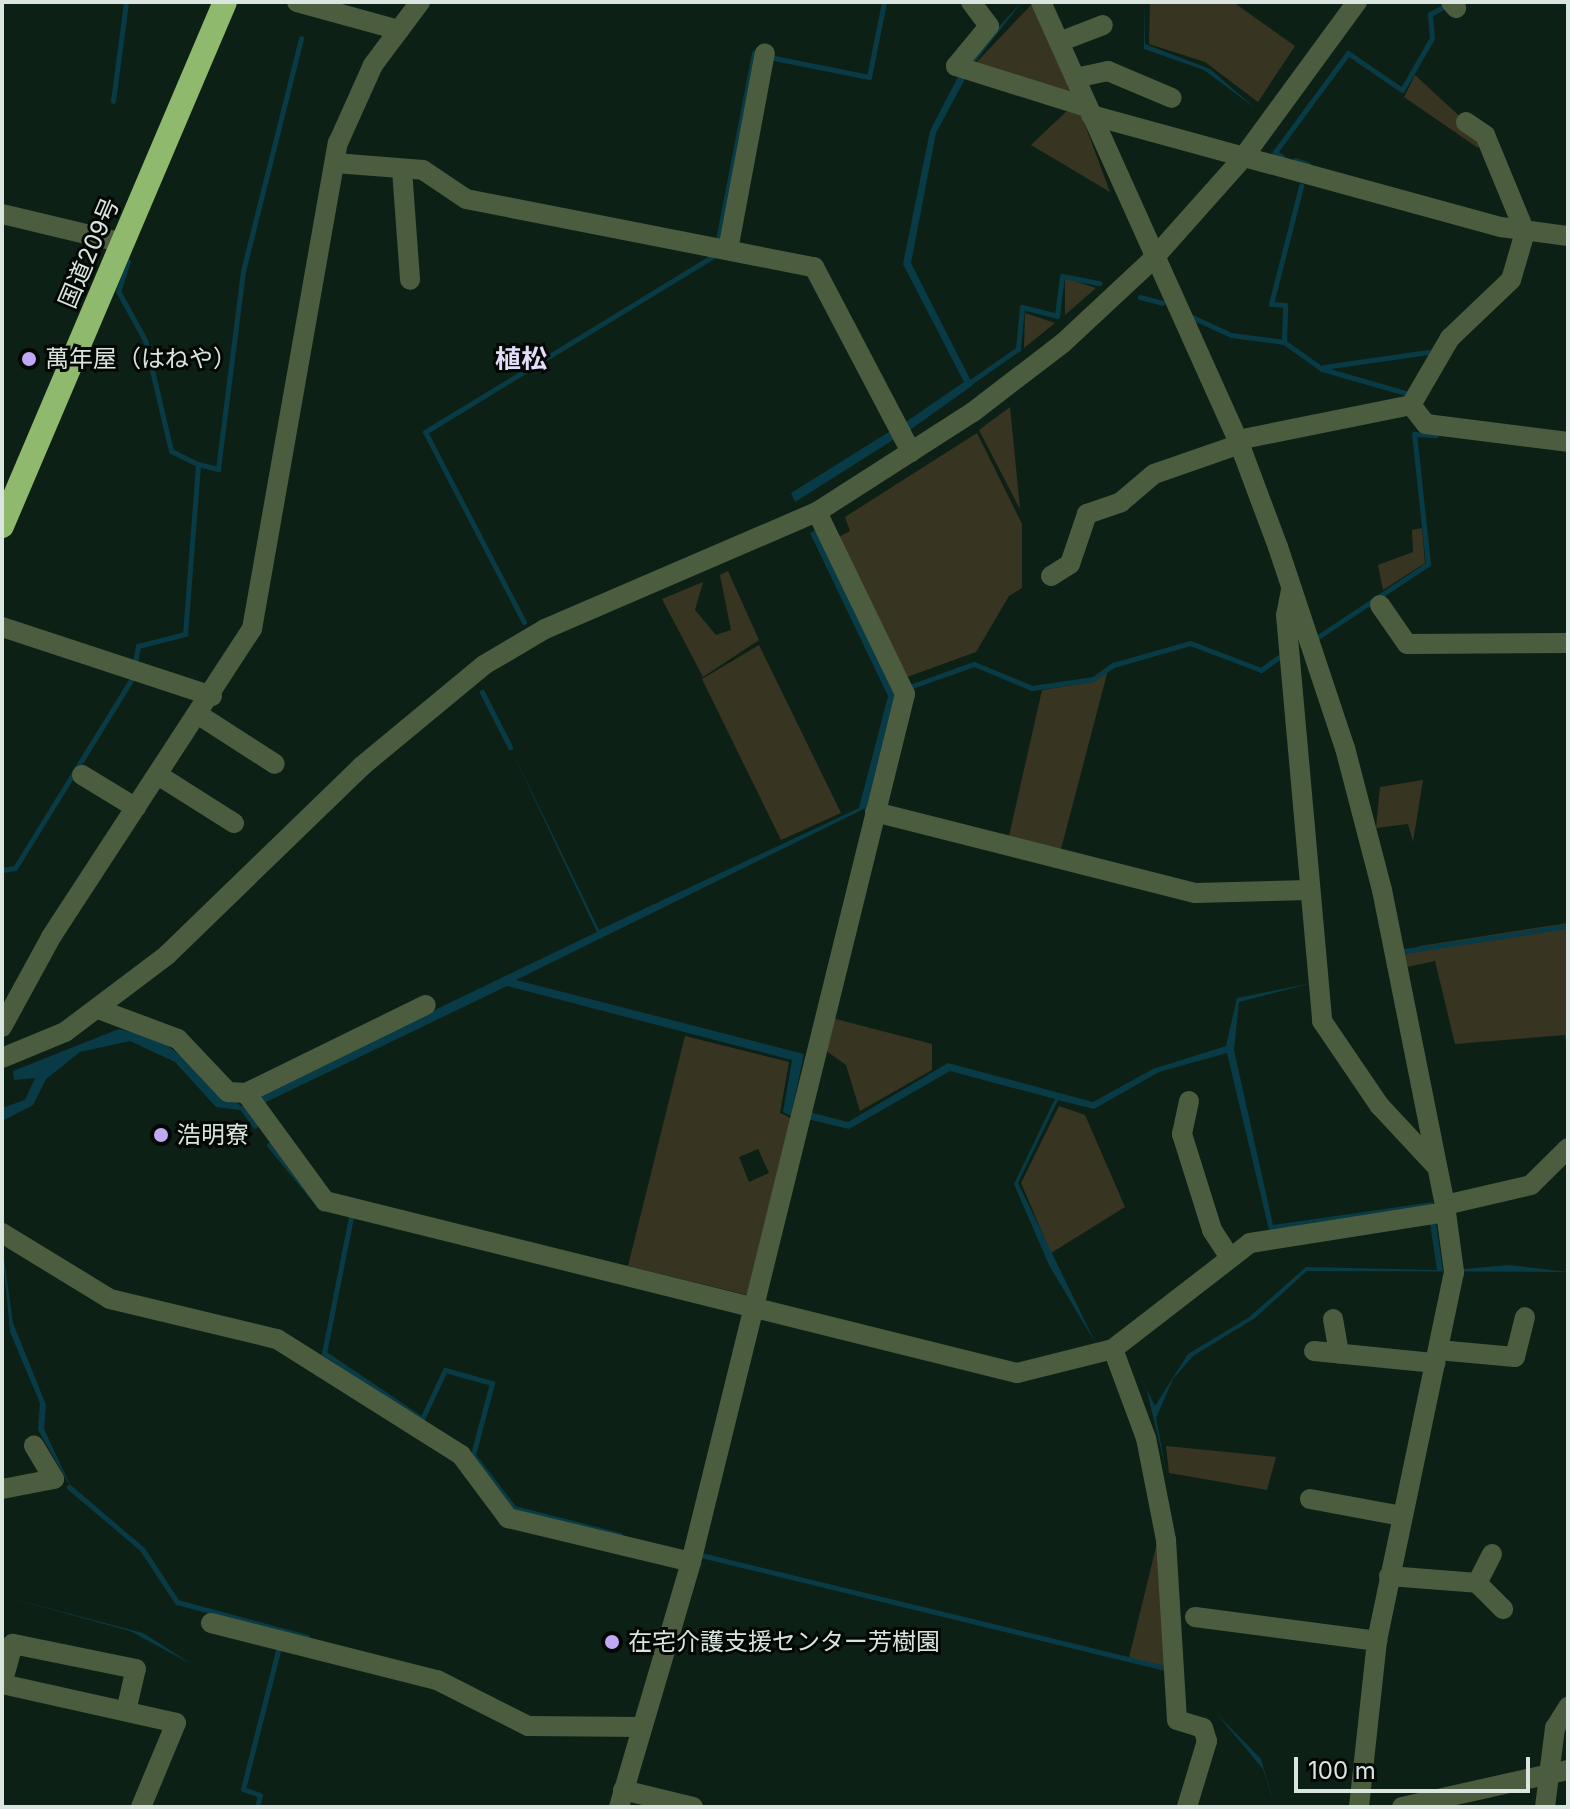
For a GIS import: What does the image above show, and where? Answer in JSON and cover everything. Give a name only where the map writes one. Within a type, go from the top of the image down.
[{"type":"highway","name":"国道209号","points":[[2,526],[225,2]]},
{"type":"street","points":[[297,2],[399,30]]},
{"type":"street","points":[[2,1027],[136,808],[212,696],[252,629],[335,163],[354,103],[420,2]]},
{"type":"street","points":[[971,2],[989,26],[956,66],[1242,159],[1525,232],[1568,236]]},
{"type":"street","points":[[1041,2],[1153,259],[1239,442],[1291,587],[1382,890],[1446,1209],[1454,1272],[1377,1641],[1359,1807]]},
{"type":"street","points":[[2,1058],[98,1009],[484,665],[545,629],[817,512],[911,452],[1063,343],[1153,259],[1242,159],[1357,2]]},
{"type":"street","points":[[1059,42],[1103,25]]},
{"type":"street","points":[[728,250],[765,53]]},
{"type":"street","points":[[1075,78],[1108,71],[1172,98]]},
{"type":"street","points":[[1051,576],[1070,564],[1087,514],[1121,502],[1154,474],[1239,442],[1411,405],[1450,338],[1511,280],[1525,232],[1485,135],[1466,122]]},
{"type":"street","points":[[335,163],[423,170],[466,199],[814,267],[911,452]]},
{"type":"street","points":[[402,170],[410,280]]},
{"type":"street","points":[[2,214],[124,243]]},
{"type":"street","points":[[1411,405],[1426,424],[1568,442]]},
{"type":"street","points":[[693,1807],[621,1798],[691,1562],[905,694],[817,512]]},
{"type":"street","points":[[1291,587],[1286,615],[1322,1021],[1379,1105],[1435,1165]]},
{"type":"street","points":[[1380,605],[1407,644],[1568,643]]},
{"type":"street","points":[[2,627],[212,696]]},
{"type":"street","points":[[199,715],[275,764]]},
{"type":"street","points":[[82,775],[136,808]]},
{"type":"street","points":[[158,775],[234,823]]},
{"type":"street","points":[[875,812],[1195,893],[1310,890]]},
{"type":"street","points":[[98,1009],[178,1039],[228,1092],[246,1093],[426,1005]]},
{"type":"street","points":[[246,1093],[325,1201],[1017,1373],[1113,1349],[1250,1243],[1446,1209],[1531,1185],[1568,1148]]},
{"type":"street","points":[[1189,1101],[1182,1134],[1212,1230],[1230,1258]]},
{"type":"street","points":[[2,1233],[110,1299],[277,1339],[461,1455],[508,1518],[691,1562]]},
{"type":"street","points":[[1314,1351],[1515,1357],[1525,1317]]},
{"type":"street","points":[[1333,1319],[1339,1353]]},
{"type":"street","points":[[1113,1349],[1146,1438],[1166,1540],[1177,1720],[1203,1728],[1207,1741],[1187,1807]]},
{"type":"street","points":[[2,1489],[54,1479],[34,1446]]},
{"type":"street","points":[[1310,1499],[1402,1516]]},
{"type":"street","points":[[1477,1583],[1492,1554]]},
{"type":"street","points":[[1389,1576],[1477,1583],[1503,1609]]},
{"type":"street","points":[[1195,1617],[1377,1641]]},
{"type":"street","points":[[211,1623],[437,1680],[528,1726],[640,1727]]},
{"type":"street","points":[[126,1807],[140,1807],[176,1723],[127,1707],[2,1684],[13,1644],[136,1669],[127,1707]]},
{"type":"street","points":[[1545,1807],[1545,1774],[1568,1707]]},
{"type":"street","points":[[1402,1807],[1568,1770]]},
{"type":"shaded area","points":[[1150,2],[1233,2],[1295,46],[1258,102],[1205,62],[1149,44]]},
{"type":"shaded area","points":[[1032,4],[1076,99],[973,66]]},
{"type":"shaded area","points":[[1415,75],[1482,137],[1478,148],[1404,97]]},
{"type":"shaded area","points":[[1070,108],[1081,114],[1110,192],[1031,145]]},
{"type":"shaded area","points":[[1065,278],[1096,288],[1065,315]]},
{"type":"shaded area","points":[[1025,313],[1055,323],[1024,348]]},
{"type":"shaded area","points":[[1010,407],[1020,509],[979,430]]},
{"type":"shaded area","points":[[977,433],[1022,524],[1022,588],[1009,596],[976,652],[907,677],[839,537],[850,531],[845,517]]},
{"type":"shaded area","points":[[1422,528],[1425,563],[1383,590],[1378,565],[1413,552],[1412,530]]},
{"type":"shaded area","points":[[728,571],[759,640],[703,677],[662,599],[703,582],[695,610],[716,635],[731,630],[720,575]]},
{"type":"shaded area","points":[[759,645],[841,813],[781,840],[702,679]]},
{"type":"shaded area","points":[[1108,670],[1061,849],[1009,836],[1042,690],[1092,682]]},
{"type":"shaded area","points":[[1423,780],[1413,842],[1408,824],[1376,828],[1380,787]]},
{"type":"shaded area","points":[[1568,923],[1568,1055],[1565,1035],[1455,1044],[1435,961],[1407,967],[1404,955],[1420,946]]},
{"type":"shaded area","points":[[832,1018],[932,1044],[932,1070],[860,1111],[846,1065],[825,1050]]},
{"type":"shaded area","points":[[685,1036],[789,1062],[780,1113],[791,1118],[747,1295],[628,1266]],"holes":[[[758,1149],[769,1173],[749,1182],[739,1157]]]},
{"type":"shaded area","points":[[1059,1106],[1085,1115],[1125,1207],[1051,1253],[1021,1183]]},
{"type":"shaded area","points":[[1166,1446],[1276,1457],[1267,1490],[1169,1473]]},
{"type":"shaded area","points":[[1156,1547],[1162,1547],[1168,1667],[1129,1658]]},
{"type":"water","points":[[1022,2],[972,66],[936,133],[911,263],[973,385],[907,432],[903,424],[964,382],[903,264],[930,131],[965,63]]},
{"type":"water","points":[[1144,2],[1145,44],[1210,69],[1255,108],[1204,70],[1144,49]]},
{"type":"water","points":[[892,430],[896,438],[795,502],[791,493]]},
{"type":"water","points":[[817,530],[896,698],[868,807],[516,980],[804,1054],[791,1116],[783,1112],[792,1060],[507,986],[262,1104],[258,1095],[597,932],[510,747],[599,930],[859,808],[888,696],[810,533]]},
{"type":"water","points":[[1312,983],[1239,1002],[1234,1050],[1273,1225],[1433,1202],[1443,1271],[1509,1265],[1568,1272],[1307,1271],[1255,1318],[1193,1356],[1173,1379],[1156,1418],[1166,1470],[1147,1391],[1127,1351],[1155,1406],[1188,1354],[1248,1318],[1306,1267],[1437,1270],[1428,1210],[1270,1234],[1227,1053],[1159,1072],[1094,1109],[1058,1100],[1018,1183],[1096,1344],[1049,1265],[1014,1184],[1055,1099],[950,1071],[849,1129],[807,1119],[809,1112],[848,1122],[948,1063],[1093,1102],[1153,1069],[1226,1046],[1237,998]]},
{"type":"water","points":[[119,1029],[160,1039],[247,1111],[216,1107],[175,1062],[130,1041],[80,1052],[46,1079],[33,1105],[2,1121],[2,1108],[25,1100],[35,1078],[14,1080],[13,1071]]},
{"type":"water","points":[[2,1245],[13,1323],[46,1405],[44,1429],[72,1489],[38,1430],[40,1403],[10,1332]]},
{"type":"water","points":[[2,1596],[143,1633],[193,1665],[130,1631]]},
{"type":"water","points":[[1217,1714],[1261,1759],[1275,1807],[1263,1769]]},
{"type":"waterway","points":[[113,101],[126,2]]},
{"type":"waterway","points":[[774,58],[869,77],[884,2]]},
{"type":"waterway","points":[[1282,157],[1275,152],[1348,53],[1402,90],[1432,38],[1430,14],[1445,6]]},
{"type":"waterway","points":[[135,662],[138,646],[185,634],[198,464],[218,469],[243,271],[301,38]]},
{"type":"waterway","points":[[717,245],[754,53]]},
{"type":"waterway","points":[[1295,160],[1307,164]]},
{"type":"waterway","points":[[1284,342],[1285,305],[1271,304],[1301,186]]},
{"type":"waterway","points":[[524,622],[425,432],[715,255]]},
{"type":"waterway","points":[[128,261],[118,291],[145,340],[171,451],[198,464]]},
{"type":"waterway","points":[[969,383],[1018,349],[1022,307],[1057,316],[1062,276],[1099,283]]},
{"type":"waterway","points":[[1140,297],[1162,303]]},
{"type":"waterway","points":[[1192,317],[1231,335],[1284,342],[1322,369],[1409,394]]},
{"type":"waterway","points":[[1324,367],[1428,352]]},
{"type":"waterway","points":[[1315,639],[1428,564],[1414,434],[1436,435]]},
{"type":"waterway","points":[[912,686],[974,664],[1032,688],[1093,679],[1113,665],[1190,643],[1261,670],[1284,653]]},
{"type":"waterway","points":[[2,870],[15,868],[134,675]]},
{"type":"waterway","points":[[482,692],[510,747]]},
{"type":"waterway","points":[[1398,952],[1568,926]]},
{"type":"waterway","points":[[242,1108],[255,1126]]},
{"type":"waterway","points":[[269,1145],[322,1209]]},
{"type":"waterway","points":[[351,1217],[324,1353],[422,1419],[445,1370],[492,1383],[473,1455],[514,1508],[620,1535]]},
{"type":"waterway","points":[[69,1487],[142,1549],[177,1602],[307,1637]]},
{"type":"waterway","points":[[701,1555],[1168,1669]]},
{"type":"waterway","points":[[257,1807],[260,1795],[243,1789],[279,1647]]},
{"type":"place","name":"萬年屋（はねや）","points":[[29,359]]},
{"type":"place","name":"浩明寮","points":[[161,1135]]},
{"type":"place","name":"在宅介護支援センター芳樹園","points":[[612,1642]]},
{"type":"district","name":"植松","points":[[521,359]]}]
